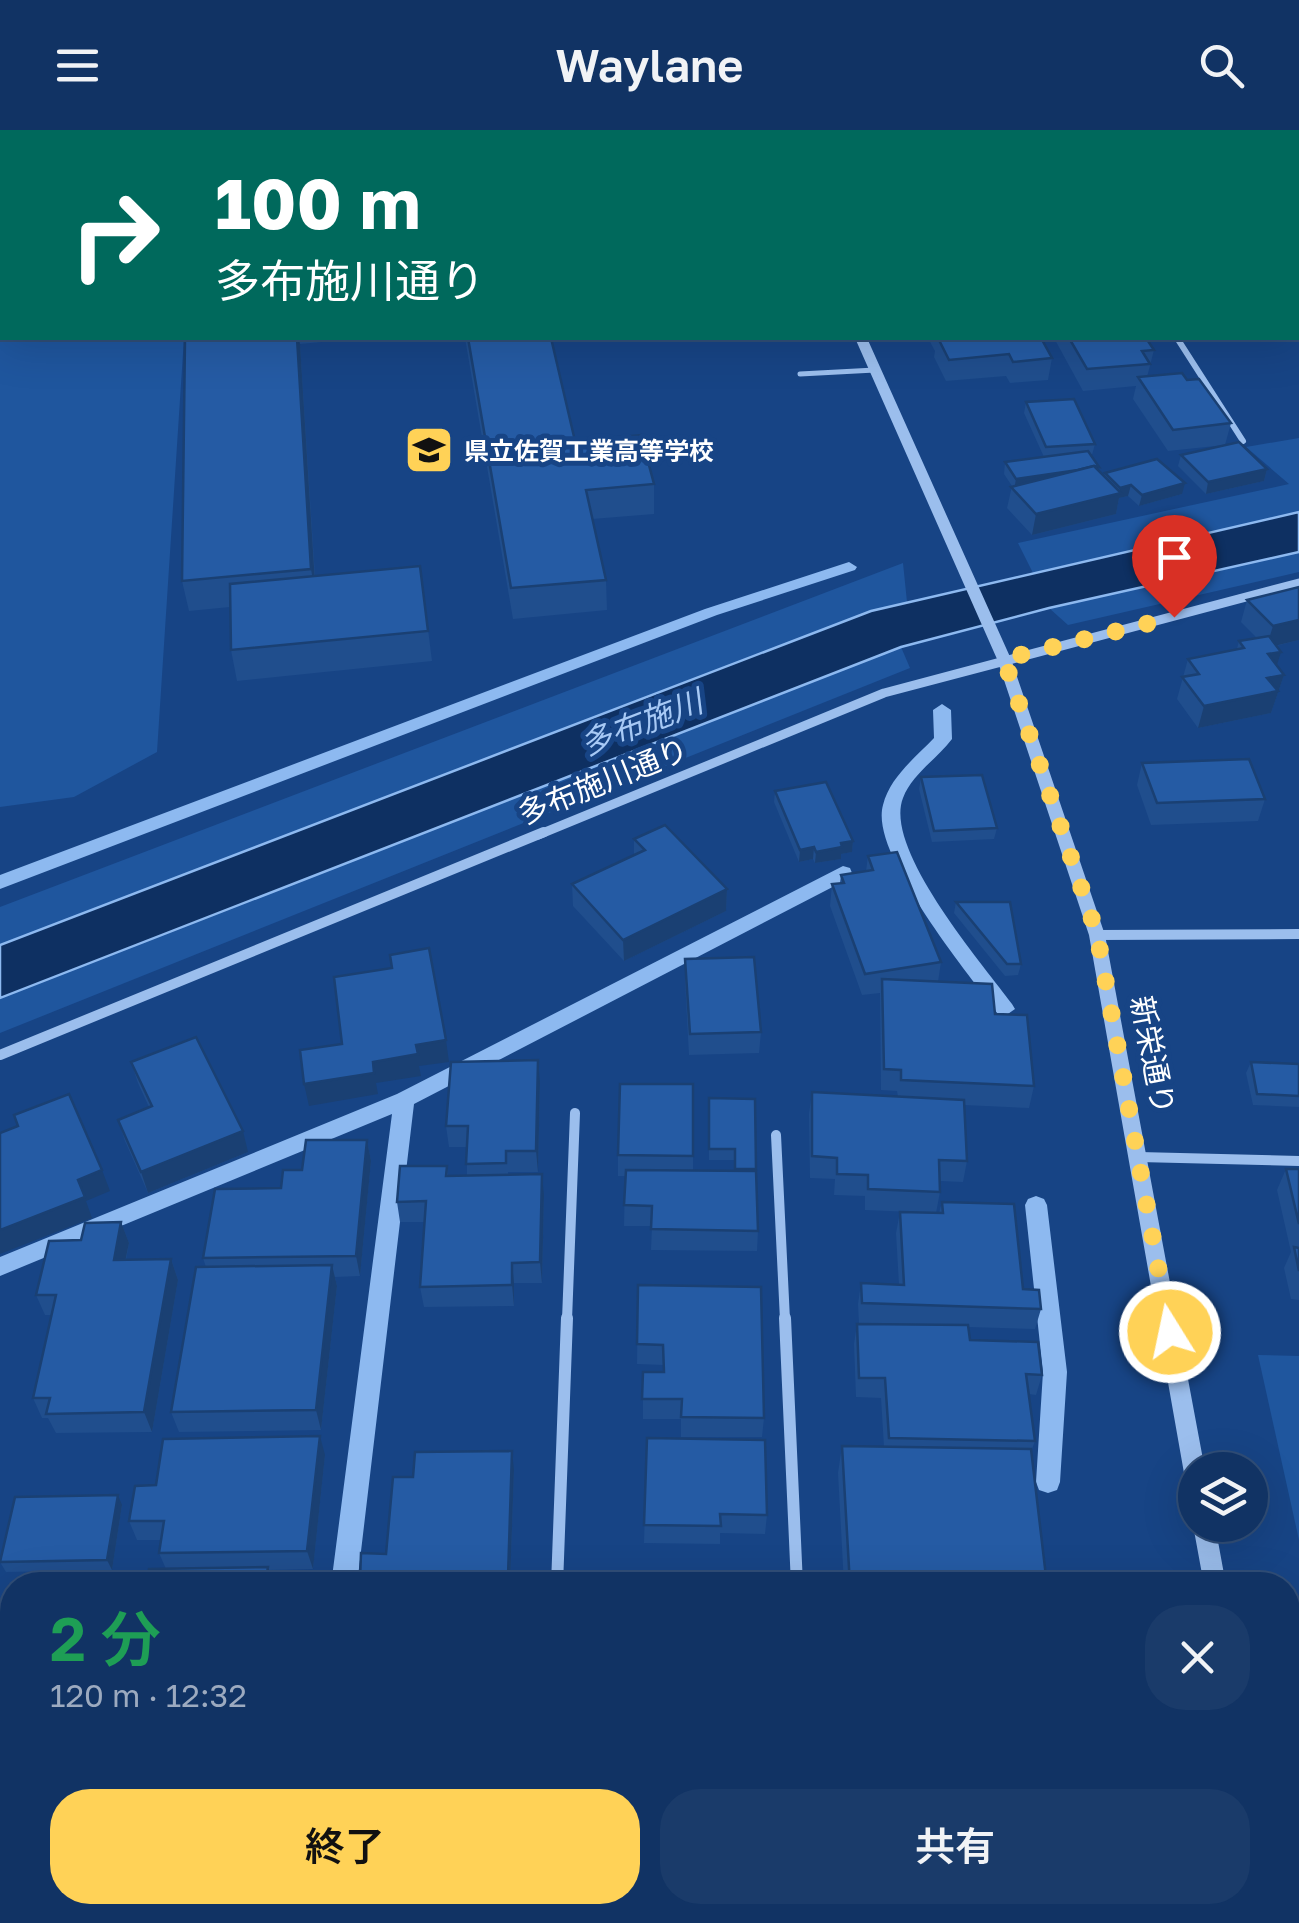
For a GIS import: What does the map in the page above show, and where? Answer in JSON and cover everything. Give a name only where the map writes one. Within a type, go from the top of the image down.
[{"type":"street","points":[[862,340],[875,370]]},
{"type":"street","points":[[1178,340],[1243,441]]},
{"type":"street","name":"新栄通り","points":[[875,370],[1004,659],[1097,934],[1191,1452]]},
{"type":"street","name":"多布施川通り","points":[[0,1055],[884,692],[1299,583]]},
{"type":"street","points":[[1097,934],[1299,934]]},
{"type":"street","points":[[557,1572],[575,1113]]},
{"type":"street","points":[[776,1134],[796,1572]]},
{"type":"street","points":[[1138,1157],[1299,1161]]},
{"type":"street","points":[[1207,1542],[1213,1572]]},
{"type":"lane","points":[[800,374],[875,370]]},
{"type":"shaded area","points":[[0,340],[184,340],[157,752],[74,797],[0,807]]},
{"type":"shaded area","points":[[1299,438],[1299,512],[1033,573],[1018,543],[1289,484],[1246,447]]},
{"type":"shaded area","points":[[1299,552],[1299,572],[1068,625],[1049,608]]},
{"type":"shaded area","points":[[903,563],[907,602],[871,611],[0,945],[0,907]]},
{"type":"shaded area","points":[[901,647],[910,668],[0,1033],[0,998]]},
{"type":"shaded area","points":[[1258,1355],[1299,1356],[1299,1540]]},
{"type":"water","name":"多布施川","points":[[1299,512],[1299,552],[1049,608],[901,647],[0,998],[0,945],[871,611]]},
{"type":"building","points":[[185,340],[297,340],[311,569],[182,581]]},
{"type":"building","points":[[468,340],[551,340],[575,441],[641,435],[654,484],[586,490],[606,580],[511,588]]},
{"type":"building","points":[[939,340],[1042,340],[1052,358],[1013,362],[1009,354],[949,360]]},
{"type":"building","points":[[1070,340],[1147,340],[1154,350],[1142,351],[1150,364],[1087,369]]},
{"type":"building","points":[[1182,373],[1187,380],[1199,379],[1231,423],[1173,430],[1138,377]]},
{"type":"building","points":[[1074,399],[1095,444],[1046,447],[1026,402]]},
{"type":"building","points":[[1239,442],[1267,469],[1208,482],[1181,455]]},
{"type":"building","points":[[1088,451],[1099,467],[1016,479],[1005,462]]},
{"type":"building","points":[[1157,459],[1185,483],[1142,495],[1131,485],[1120,488],[1105,473]]},
{"type":"building","points":[[1094,466],[1121,493],[1036,514],[1011,487]]},
{"type":"building","points":[[420,566],[428,631],[231,650],[230,584]]},
{"type":"building","points":[[1299,587],[1299,620],[1273,626],[1247,600]]},
{"type":"building","points":[[1269,636],[1281,652],[1268,654],[1284,675],[1267,678],[1278,691],[1204,706],[1182,677],[1199,674],[1188,659],[1244,648],[1239,641]]},
{"type":"building","points":[[1249,759],[1265,799],[1157,803],[1142,763]]},
{"type":"building","points":[[982,775],[997,828],[934,831],[921,777]]},
{"type":"building","points":[[826,782],[853,841],[816,852],[814,847],[800,850],[775,791]]},
{"type":"building","points":[[665,825],[727,889],[623,940],[572,884],[645,850],[634,839]]},
{"type":"building","points":[[897,852],[941,962],[865,974],[832,884],[844,883],[841,875],[873,870],[868,856]]},
{"type":"building","points":[[956,902],[1010,902],[1021,964],[1007,964]]},
{"type":"building","points":[[429,948],[446,1040],[416,1045],[418,1054],[373,1062],[374,1073],[304,1084],[300,1050],[342,1044],[334,977],[392,968],[390,955]]},
{"type":"building","points":[[754,957],[761,1032],[690,1034],[685,959]]},
{"type":"building","points":[[882,979],[992,984],[995,1014],[1027,1015],[1034,1086],[901,1080],[901,1070],[884,1069]]},
{"type":"building","points":[[196,1037],[243,1131],[141,1172],[118,1120],[152,1106],[131,1062]]},
{"type":"building","points":[[538,1060],[536,1151],[506,1151],[506,1163],[466,1164],[468,1126],[446,1126],[451,1062]]},
{"type":"building","points":[[1251,1062],[1299,1064],[1299,1096],[1257,1094]]},
{"type":"building","points":[[620,1084],[693,1084],[693,1156],[618,1155]]},
{"type":"building","points":[[812,1092],[964,1100],[967,1161],[939,1160],[940,1192],[868,1189],[868,1175],[837,1174],[837,1158],[812,1156]]},
{"type":"building","points":[[69,1094],[102,1170],[78,1180],[85,1197],[0,1230],[0,1133],[18,1126],[14,1115]]},
{"type":"building","points":[[709,1098],[755,1099],[756,1169],[735,1169],[735,1149],[709,1149]]},
{"type":"building","points":[[306,1140],[367,1140],[356,1256],[203,1258],[215,1189],[281,1188],[283,1170],[302,1170]]},
{"type":"building","points":[[400,1166],[447,1166],[446,1176],[542,1174],[540,1262],[512,1263],[512,1285],[420,1287],[426,1201],[397,1202]]},
{"type":"building","points":[[1286,1169],[1299,1169],[1299,1224]]},
{"type":"building","points":[[626,1170],[756,1171],[758,1231],[651,1229],[652,1206],[624,1205]]},
{"type":"building","points":[[942,1202],[1014,1204],[1023,1289],[1039,1290],[1041,1309],[862,1303],[861,1283],[904,1285],[900,1212],[943,1213]]},
{"type":"building","points":[[121,1222],[114,1260],[171,1259],[144,1412],[46,1414],[50,1398],[33,1398],[56,1295],[36,1295],[49,1241],[81,1240],[85,1223]]},
{"type":"building","points":[[332,1265],[316,1410],[171,1412],[196,1267]]},
{"type":"building","points":[[638,1285],[761,1287],[764,1418],[681,1417],[682,1399],[642,1399],[643,1372],[664,1372],[663,1345],[637,1344]]},
{"type":"building","points":[[857,1324],[968,1325],[970,1340],[1038,1342],[1042,1375],[1026,1374],[1035,1441],[889,1438],[885,1378],[859,1378]]},
{"type":"building","points":[[320,1436],[307,1551],[159,1553],[164,1521],[129,1521],[135,1486],[156,1485],[163,1439]]},
{"type":"building","points":[[647,1438],[765,1440],[767,1515],[720,1514],[721,1526],[644,1525]]},
{"type":"building","points":[[842,1446],[1031,1449],[1045,1572],[849,1572]]},
{"type":"building","points":[[512,1451],[508,1572],[360,1572],[361,1553],[386,1554],[393,1477],[413,1477],[415,1452]]},
{"type":"building","points":[[118,1495],[107,1560],[0,1562],[15,1497]]},
{"type":"building","points":[[268,1567],[267,1572],[148,1572]]},
{"type":"waterway","points":[[0,882],[711,612],[849,567]]},
{"type":"waterway","points":[[942,710],[943,739],[911,773],[892,802],[893,834],[917,885],[1005,1009]]},
{"type":"waterway","points":[[404,1100],[843,873]]},
{"type":"waterway","points":[[0,1267],[404,1100]]},
{"type":"waterway","points":[[346,1572],[404,1100]]},
{"type":"waterway","points":[[1036,1205],[1055,1372],[1048,1482]]},
{"type":"place","name":"県立佐賀工業高等学校","points":[[429,450]]},
{"type":"route","points":[[1170,1332],[1097,934],[1004,659],[1174,617]]}]
